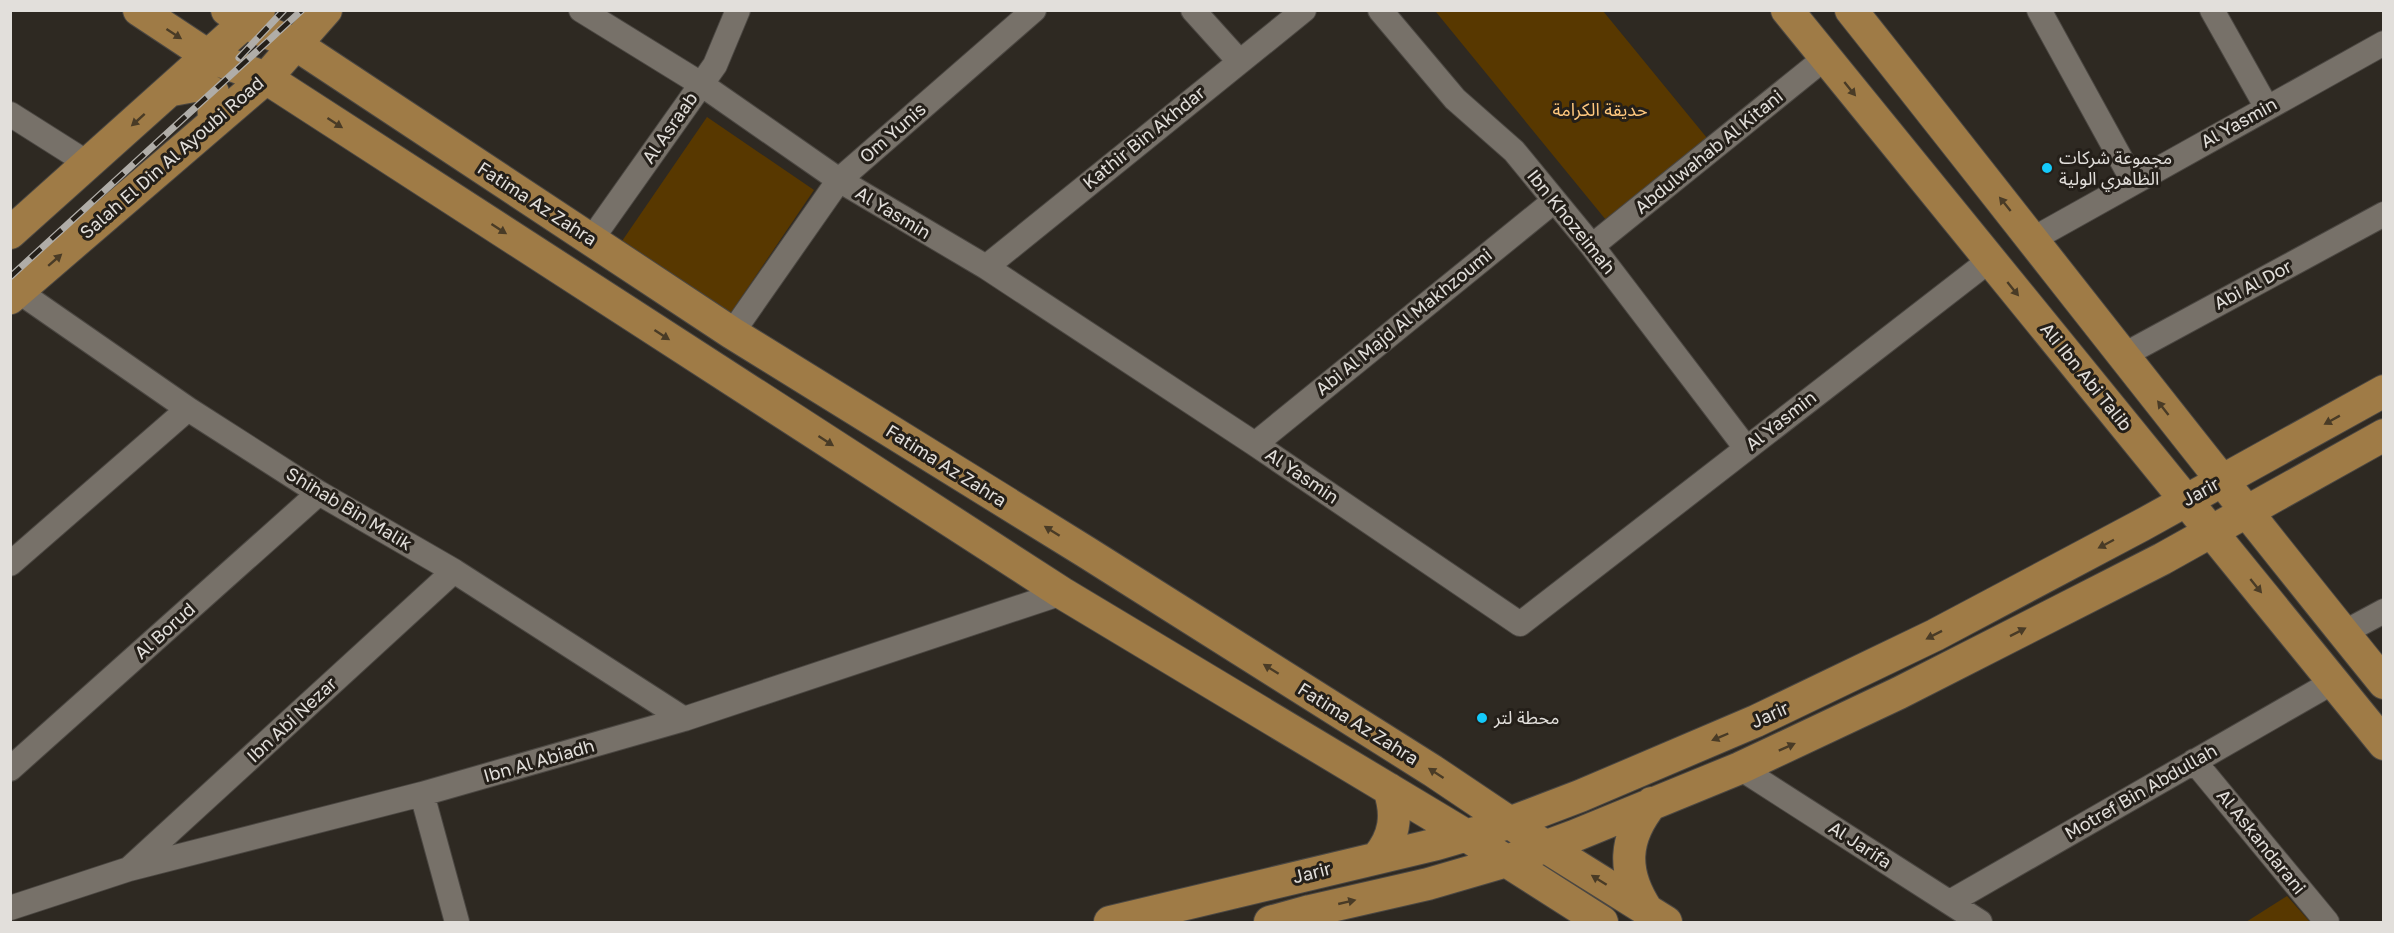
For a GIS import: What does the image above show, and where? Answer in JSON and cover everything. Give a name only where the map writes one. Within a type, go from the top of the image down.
[{"type":"main road","points":[[139,10],[210,57],[266,78],[1062,593],[1389,789],[1452,834],[1507,861],[1602,922]]},
{"type":"main road","name":"Salah El Din Al Ayoubi Road","points":[[14,295],[266,78],[326,10]]},
{"type":"main road","name":"Ali Ibn Abi Talib","points":[[1787,10],[2384,744]]},
{"type":"main road","points":[[1851,10],[2033,239],[2252,521],[2384,683]]},
{"type":"main road","points":[[10,233],[210,57],[244,15]]},
{"type":"main road","name":"Fatima Az Zahra","points":[[244,15],[322,61],[732,333],[1086,552],[1509,823],[1564,849],[1656,916]]},
{"type":"main road","points":[[304,103],[294,82],[303,68],[322,61]]},
{"type":"main road","points":[[172,90],[199,85],[213,93],[214,122]]},
{"type":"main road","name":"Jarir","points":[[1110,922],[1377,858],[1452,834],[1509,823],[1564,802],[1747,725],[1935,635],[2150,521],[2384,392]]},
{"type":"main road","name":"Jarir","points":[[1292,920],[1507,861],[1564,849],[1652,803],[1740,768],[1930,677],[2169,555],[2219,539],[2252,521],[2287,489],[2384,435]]},
{"type":"main road","points":[[2162,471],[2180,473],[2191,467],[2195,455],[2192,444]]},
{"type":"main road","points":[[2265,456],[2248,476],[2252,493],[2264,499],[2287,489]]},
{"type":"main road","points":[[2150,521],[2171,514],[2182,521],[2184,538],[2169,555]]},
{"type":"main road","points":[[1062,593],[1084,594],[1093,588],[1098,579],[1099,570],[1086,552]]},
{"type":"main road","points":[[1147,644],[1140,634],[1137,620],[1139,612],[1155,603],[1176,609]]},
{"type":"main road","points":[[1377,858],[1385,848],[1394,825],[1393,801],[1389,789]]},
{"type":"main road","points":[[1452,834],[1480,824],[1479,812],[1470,796]]},
{"type":"main road","points":[[1550,888],[1542,872],[1542,866],[1549,861],[1557,860],[1564,849],[1558,834],[1547,829],[1548,820],[1551,813],[1564,802]]},
{"type":"main road","points":[[1652,803],[1634,831],[1629,848],[1629,864],[1632,881],[1656,916]]},
{"type":"main road","points":[[1442,880],[1461,872],[1469,858],[1452,834]]},
{"type":"street","name":"Al Yasmin","points":[[581,10],[701,84],[839,180],[986,267],[1255,444],[1520,624],[1990,260]]},
{"type":"street","name":"Al Asraab","points":[[591,240],[715,65],[738,10]]},
{"type":"street","name":"Om Yunis","points":[[732,333],[839,180],[1034,10]]},
{"type":"street","points":[[1193,10],[1239,61]]},
{"type":"street","name":"Kathir Bin Akhdar","points":[[986,267],[1304,10]]},
{"type":"street","name":"Ibn Khozeimah","points":[[1380,10],[1455,99],[1514,151],[1592,246],[1746,448]]},
{"type":"street","points":[[2039,10],[2133,181]]},
{"type":"street","points":[[2212,10],[2266,108]]},
{"type":"street","name":"Al Yasmin","points":[[2033,239],[2133,181],[2384,43]]},
{"type":"street","name":"Abdulwahab Al Kitani","points":[[1592,246],[1825,58]]},
{"type":"street","points":[[10,114],[89,164]]},
{"type":"street","name":"Abi Al Majd Al Makhzoumi","points":[[1255,444],[1554,201]]},
{"type":"street","name":"Abi Al Dor","points":[[2122,356],[2384,214]]},
{"type":"street","name":"Shihab Bin Malik","points":[[14,295],[319,493],[454,571],[684,719]]},
{"type":"street","points":[[10,564],[188,409]]},
{"type":"street","name":"Al Borud","points":[[10,769],[319,493]]},
{"type":"street","name":"Ibn Abi Nezar","points":[[129,869],[454,571]]},
{"type":"street","name":"Ibn Al Abiadh","points":[[10,908],[129,869],[422,794],[684,719],[1062,593]]},
{"type":"street","points":[[2343,633],[2384,611]]},
{"type":"street","name":"Motref Bin Abdullah","points":[[1950,902],[2333,682]]},
{"type":"street","name":"Al Askandarani","points":[[2194,761],[2327,922]]},
{"type":"street","name":"Al Jarifa","points":[[1740,768],[1980,922]]},
{"type":"street","points":[[422,794],[457,922]]},
{"type":"green space","name":"حديقة الكرامة","points":[[1438,10],[1603,11],[1707,138],[1606,220],[1436,12]]},
{"type":"green space","points":[[707,117],[814,190],[728,317],[620,244]]},
{"type":"green space","points":[[2287,896],[2310,922],[2246,922]]},
{"type":"railway","points":[[239,58],[284,10]]},
{"type":"railway","points":[[10,277],[302,10]]},
{"type":"place","name":"مجموعة شركات الظاهري الولية","points":[[2047,168]]},
{"type":"place","name":"محطة لتر","points":[[1482,718]]}]
